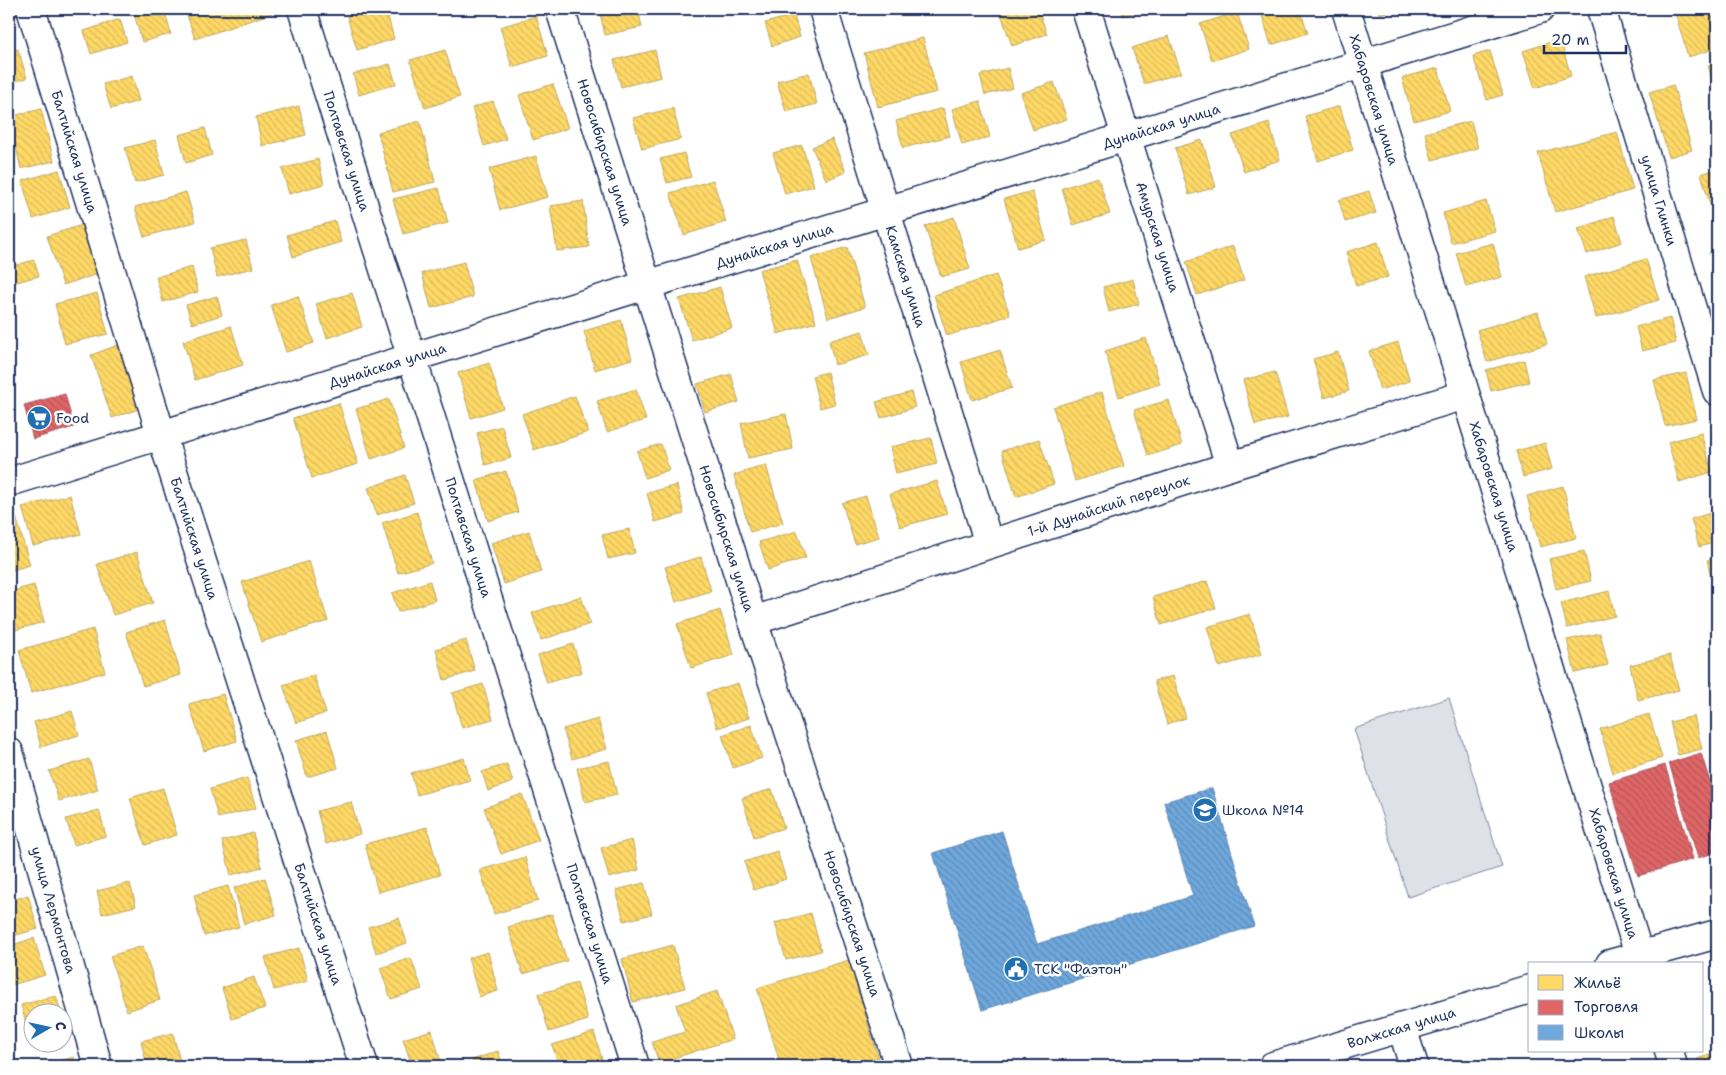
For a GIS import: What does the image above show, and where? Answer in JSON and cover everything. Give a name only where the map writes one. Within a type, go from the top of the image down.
[{"type":"street","name":"Балтийская улица","points":[[32,9],[161,434],[364,1066]]},
{"type":"street","name":"Полтавская улица","points":[[302,9],[635,1066]]},
{"type":"street","name":"Новосибирская улица","points":[[560,9],[753,621],[898,1066]]},
{"type":"street","name":"Камская улица","points":[[823,9],[989,544]]},
{"type":"street","name":"Амурская улица","points":[[1086,9],[1230,466]]},
{"type":"street","name":"Хабаровская улица","points":[[1346,9],[1640,959]]},
{"type":"street","name":"Дунайская улица","points":[[9,482],[1540,9]]},
{"type":"street","name":"улица Глинки","points":[[1600,9],[1717,391]]},
{"type":"street","name":"1-й Дунайский переулок","points":[[753,621],[1230,466],[1466,395]]},
{"type":"street","name":"улица Лермонтова","points":[[9,752],[98,1066]]},
{"type":"street","points":[[1622,962],[1640,959],[1717,934]]},
{"type":"street","name":"Волжская улица","points":[[1273,1066],[1528,989]]},
{"type":"street","points":[[1402,1028],[1414,1066]]},
{"type":"street","points":[[1669,1052],[1673,1066]]},
{"type":"shaded area","points":[[1449,698],[1502,867],[1408,897],[1354,729]]},
{"type":"building: Жильё","points":[[164,9],[171,34],[142,42],[133,10]]},
{"type":"building: Жильё","points":[[185,9],[271,9],[273,13],[195,39]]},
{"type":"building: Жильё","points":[[370,9],[386,9],[394,39],[357,50],[347,16]]},
{"type":"building: Жильё","points":[[599,9],[638,9],[642,27],[605,35]]},
{"type":"building: Жильё","points":[[667,9],[685,9],[669,15]]},
{"type":"building: Жильё","points":[[1007,9],[1038,9],[1047,34],[1012,46],[1000,11]]},
{"type":"building: Жильё","points":[[1121,9],[1147,9],[1123,16]]},
{"type":"building: Жильё","points":[[1260,9],[1300,9],[1308,33],[1271,45]]},
{"type":"building: Жильё","points":[[1379,9],[1397,9],[1380,14]]},
{"type":"building: Жильё","points":[[1674,9],[1716,9],[1717,48],[1688,57]]},
{"type":"building: Жильё","points":[[1237,12],[1249,49],[1212,61],[1200,24]]},
{"type":"building: Жильё","points":[[794,15],[800,37],[772,46],[765,23]]},
{"type":"building: Жильё","points":[[536,16],[548,56],[512,67],[500,27]]},
{"type":"building: Жильё","points":[[9,18],[14,34],[9,36]]},
{"type":"building: Жильё","points":[[120,19],[127,42],[91,54],[84,31]]},
{"type":"building: Жильё","points":[[1169,36],[1181,73],[1144,84],[1132,48]]},
{"type":"building: Жильё","points":[[923,38],[937,92],[878,107],[864,53]]},
{"type":"building: Жильё","points":[[1560,39],[1571,76],[1535,88],[1523,51]]},
{"type":"building: Жильё","points":[[18,49],[27,78],[9,83],[9,52]]},
{"type":"building: Жильё","points":[[445,50],[460,97],[425,108],[410,60]]},
{"type":"building: Жильё","points":[[655,50],[661,77],[621,87],[614,60]]},
{"type":"building: Жильё","points":[[1490,51],[1503,95],[1487,100],[1473,56]]},
{"type":"building: Жильё","points":[[1717,62],[1717,102],[1708,65]]},
{"type":"building: Жильё","points":[[390,64],[396,84],[359,95],[353,74]]},
{"type":"building: Жильё","points":[[1008,68],[1013,88],[985,95],[980,75]]},
{"type":"building: Жильё","points":[[1438,68],[1450,111],[1414,121],[1402,78]]},
{"type":"building: Жильё","points":[[809,73],[817,104],[786,112],[777,81]]},
{"type":"building: Жильё","points":[[132,76],[139,101],[111,109],[103,84]]},
{"type":"building: Жильё","points":[[1054,82],[1067,119],[1033,130],[1021,93]]},
{"type":"building: Жильё","points":[[553,84],[568,128],[533,140],[519,95]]},
{"type":"building: Жильё","points":[[1673,85],[1692,150],[1669,157],[1649,92]]},
{"type":"building: Жильё","points":[[493,101],[506,139],[484,146],[472,108]]},
{"type":"building: Жильё","points":[[980,101],[990,137],[962,145],[952,109]]},
{"type":"building: Жильё","points":[[299,106],[306,135],[262,146],[256,117]]},
{"type":"building: Жильё","points":[[1340,106],[1353,150],[1318,161],[1305,116]]},
{"type":"building: Жильё","points":[[673,108],[681,139],[642,149],[633,118]]},
{"type":"building: Жильё","points":[[943,108],[950,136],[903,148],[896,121]]},
{"type":"building: Жильё","points":[[41,109],[54,161],[21,169],[9,117]]},
{"type":"building: Жильё","points":[[420,121],[435,182],[393,192],[378,132]]},
{"type":"building: Жильё","points":[[1471,121],[1478,148],[1432,160],[1425,133]]},
{"type":"building: Жильё","points":[[1269,123],[1280,160],[1244,172],[1232,135]]},
{"type":"building: Жильё","points":[[205,128],[212,155],[186,163],[179,135]]},
{"type":"building: Жильё","points":[[1617,132],[1633,190],[1555,212],[1538,153]]},
{"type":"building: Жильё","points":[[832,139],[846,172],[826,180],[812,147]]},
{"type":"building: Жильё","points":[[155,140],[164,175],[135,183],[125,148]]},
{"type":"building: Жильё","points":[[1202,140],[1216,187],[1189,195],[1175,148]]},
{"type":"building: Жильё","points":[[802,145],[814,186],[785,194],[773,153]]},
{"type":"building: Жильё","points":[[684,153],[691,177],[667,183],[660,159]]},
{"type":"building: Жильё","points":[[536,156],[548,197],[500,210],[489,169]]},
{"type":"building: Жильё","points":[[318,159],[324,184],[289,194],[282,169]]},
{"type":"building: Жильё","points":[[1717,169],[1717,227],[1701,174]]},
{"type":"building: Жильё","points":[[59,170],[70,207],[33,219],[22,181]]},
{"type":"building: Жильё","points":[[1098,177],[1110,214],[1073,225],[1062,188]]},
{"type":"building: Жильё","points":[[713,180],[726,222],[684,235],[670,193]]},
{"type":"building: Жильё","points":[[439,188],[448,223],[403,234],[393,199]]},
{"type":"building: Жильё","points":[[1032,191],[1046,240],[1018,248],[1004,199]]},
{"type":"building: Жильё","points":[[1369,191],[1376,213],[1345,222],[1339,200]]},
{"type":"building: Жильё","points":[[186,192],[195,222],[144,237],[135,207]]},
{"type":"building: Жильё","points":[[583,201],[589,247],[557,251],[550,206]]},
{"type":"building: Жильё","points":[[1486,201],[1495,231],[1451,243],[1443,213]]},
{"type":"building: Жильё","points":[[1614,216],[1622,242],[1587,254],[1578,229]]},
{"type":"building: Жильё","points":[[954,217],[970,269],[941,277],[925,226]]},
{"type":"building: Жильё","points":[[335,221],[341,242],[293,257],[287,235]]},
{"type":"building: Жильё","points":[[82,225],[98,274],[63,285],[47,236]]},
{"type":"building: Жильё","points":[[246,240],[253,268],[217,277],[210,248]]},
{"type":"building: Жильё","points":[[1378,242],[1388,277],[1356,286],[1346,252]]},
{"type":"building: Жильё","points":[[1493,243],[1502,277],[1466,287],[1456,253]]},
{"type":"building: Жильё","points":[[1233,246],[1244,280],[1197,295],[1186,262]]},
{"type":"building: Жильё","points":[[847,247],[865,307],[828,318],[811,258]]},
{"type":"building: Жильё","points":[[1717,250],[1717,278],[1709,253]]},
{"type":"building: Жильё","points":[[1646,259],[1659,300],[1596,318],[1584,277]]},
{"type":"building: Жильё","points":[[34,260],[39,276],[9,284],[9,267]]},
{"type":"building: Жильё","points":[[797,260],[816,322],[778,334],[759,270]]},
{"type":"building: Жильё","points":[[464,262],[473,297],[431,308],[422,273]]},
{"type":"building: Жильё","points":[[192,267],[198,292],[163,302],[156,277]]},
{"type":"building: Жильё","points":[[996,275],[1010,315],[947,336],[934,295]]},
{"type":"building: Жильё","points":[[1133,279],[1139,304],[1109,312],[1103,287]]},
{"type":"building: Жильё","points":[[720,287],[732,328],[692,340],[679,299]]},
{"type":"building: Жильё","points":[[97,293],[108,334],[65,344],[55,304]]},
{"type":"building: Жильё","points":[[352,293],[362,327],[327,338],[316,304]]},
{"type":"building: Жильё","points":[[217,296],[222,315],[192,324],[186,305]]},
{"type":"building: Жильё","points":[[298,296],[314,343],[286,352],[271,305]]},
{"type":"building: Жильё","points":[[1538,312],[1547,344],[1487,362],[1477,330]]},
{"type":"building: Жильё","points":[[1670,318],[1676,343],[1642,351],[1636,327]]},
{"type":"building: Жильё","points":[[621,320],[632,359],[595,370],[584,331]]},
{"type":"building: Жильё","points":[[231,326],[243,365],[195,380],[183,341]]},
{"type":"building: Жильё","points":[[862,331],[869,355],[835,365],[829,341]]},
{"type":"building: Жильё","points":[[1146,338],[1160,384],[1119,397],[1105,351]]},
{"type":"building: Жильё","points":[[1398,342],[1410,381],[1380,390],[1369,351]]},
{"type":"building: Жильё","points":[[118,345],[139,409],[112,418],[91,355]]},
{"type":"building: Жильё","points":[[1000,350],[1012,388],[972,400],[961,362]]},
{"type":"building: Жильё","points":[[1338,352],[1349,391],[1324,398],[1313,359]]},
{"type":"building: Жильё","points":[[1524,360],[1529,382],[1491,391],[1486,370]]},
{"type":"building: Жильё","points":[[489,363],[503,408],[471,418],[458,373]]},
{"type":"building: Жильё","points":[[827,372],[835,404],[820,408],[812,376]]},
{"type":"building: Жильё","points":[[1275,372],[1288,417],[1255,425],[1243,380]]},
{"type":"building: Жильё","points":[[1686,373],[1697,419],[1665,426],[1654,380]]},
{"type":"building: Жильё","points":[[731,374],[739,402],[705,412],[697,384]]},
{"type":"building: Жильё","points":[[636,389],[646,420],[607,432],[597,401]]},
{"type":"building: Жильё","points":[[911,392],[915,407],[881,418],[876,402]]},
{"type":"building: Жильё","points":[[1102,392],[1124,466],[1075,481],[1053,407]]},
{"type":"building: Жильё","points":[[575,396],[588,432],[534,450],[522,414]]},
{"type":"building: Жильё","points":[[389,399],[404,448],[371,459],[356,409]]},
{"type":"building: Жильё","points":[[1169,400],[1182,445],[1148,456],[1134,410]]},
{"type":"building: Жильё","points":[[339,403],[358,464],[312,478],[293,418]]},
{"type":"building: Жильё","points":[[786,414],[793,449],[748,458],[741,423]]},
{"type":"building: Жильё","points":[[502,426],[511,458],[485,465],[477,433]]},
{"type":"building: Жильё","points":[[1701,433],[1712,472],[1679,482],[1668,442]]},
{"type":"building: Жильё","points":[[931,438],[937,464],[896,474],[890,447]]},
{"type":"building: Жильё","points":[[1039,439],[1054,484],[1016,497],[1002,451]]},
{"type":"building: Жильё","points":[[1545,443],[1552,469],[1523,477],[1516,451]]},
{"type":"building: Жильё","points":[[661,444],[669,470],[645,478],[637,451]]},
{"type":"building: Жильё","points":[[766,465],[783,523],[750,532],[734,475]]},
{"type":"building: Жильё","points":[[506,471],[518,512],[488,521],[476,480]]},
{"type":"building: Жильё","points":[[405,475],[414,503],[377,515],[368,488]]},
{"type":"building: Жильё","points":[[937,481],[947,514],[900,527],[890,494]]},
{"type":"building: Жильё","points":[[677,485],[684,514],[655,522],[647,493]]},
{"type":"building: Жильё","points":[[1563,486],[1576,538],[1540,547],[1527,496]]},
{"type":"building: Жильё","points":[[70,495],[81,534],[33,546],[22,507]]},
{"type":"building: Жильё","points":[[866,496],[879,537],[855,544],[842,503]]},
{"type":"building: Жильё","points":[[1717,511],[1717,542],[1699,547],[1691,519]]},
{"type":"building: Жильё","points":[[417,512],[432,563],[398,573],[382,523]]},
{"type":"building: Жильё","points":[[15,513],[30,565],[9,571],[9,515]]},
{"type":"building: Жильё","points":[[629,529],[635,553],[608,559],[602,535]]},
{"type":"building: Жильё","points":[[529,531],[541,572],[504,584],[491,543]]},
{"type":"building: Жильё","points":[[797,531],[806,558],[768,570],[759,542]]},
{"type":"building: Жильё","points":[[1584,551],[1591,581],[1556,589],[1549,559]]},
{"type":"building: Жильё","points":[[137,552],[153,603],[113,615],[97,564]]},
{"type":"building: Жильё","points":[[701,557],[711,591],[676,602],[665,567]]},
{"type":"building: Жильё","points":[[1717,557],[1717,601],[1707,560]]},
{"type":"building: Жильё","points":[[309,561],[328,621],[261,642],[242,582]]},
{"type":"building: Жильё","points":[[430,581],[435,600],[398,612],[392,593]]},
{"type":"building: Жильё","points":[[1207,581],[1216,608],[1161,625],[1153,597]]},
{"type":"building: Жильё","points":[[34,585],[44,622],[15,630],[9,607],[9,592]]},
{"type":"building: Жильё","points":[[1609,591],[1615,616],[1567,628],[1561,603]]},
{"type":"building: Жильё","points":[[581,596],[590,624],[541,640],[532,613]]},
{"type":"building: Жильё","points":[[720,610],[734,655],[691,668],[677,624]]},
{"type":"building: Жильё","points":[[1250,614],[1262,654],[1219,667],[1207,627]]},
{"type":"building: Жильё","points":[[165,620],[181,675],[143,686],[126,632]]},
{"type":"building: Жильё","points":[[93,629],[105,672],[31,693],[19,650]]},
{"type":"building: Жильё","points":[[1600,633],[1608,665],[1575,673],[1567,640]]},
{"type":"building: Жильё","points":[[466,640],[475,671],[444,680],[436,649]]},
{"type":"building: Жильё","points":[[573,644],[582,672],[547,683],[538,655]]},
{"type":"building: Жильё","points":[[1670,655],[1679,690],[1638,700],[1630,665]]},
{"type":"building: Жильё","points":[[314,675],[326,713],[296,723],[283,685]]},
{"type":"building: Жильё","points":[[1173,676],[1186,718],[1167,724],[1154,681]]},
{"type":"building: Жильё","points":[[1717,680],[1717,705],[1712,682]]},
{"type":"building: Жильё","points":[[738,683],[749,718],[717,728],[706,693]]},
{"type":"building: Жильё","points":[[483,684],[493,719],[462,728],[452,693]]},
{"type":"building: Жильё","points":[[223,694],[237,741],[204,751],[189,704]]},
{"type":"building: Жильё","points":[[72,711],[79,735],[41,747],[34,722]]},
{"type":"building: Жильё","points":[[1649,714],[1662,758],[1613,773],[1600,729]]},
{"type":"building: Жильё","points":[[1694,716],[1702,749],[1678,755],[1670,722]]},
{"type":"building: Жильё","points":[[598,719],[607,749],[572,759],[563,729]]},
{"type":"building: Жильё","points":[[751,725],[762,758],[733,768],[722,735]]},
{"type":"building: Жильё","points":[[327,731],[338,768],[307,777],[296,740]]},
{"type":"building: Жильё","points":[[464,758],[470,780],[417,795],[411,773]]},
{"type":"building: Жильё","points":[[89,759],[98,790],[59,801],[49,771]]},
{"type":"building: Жильё","points":[[609,761],[617,795],[585,802],[577,768]]},
{"type":"building: Жильё","points":[[507,764],[513,782],[488,791],[482,772]]},
{"type":"building: Жильё","points":[[247,778],[256,808],[218,818],[210,789]]},
{"type":"building: Жильё","points":[[163,788],[177,835],[145,845],[130,798]]},
{"type":"building: Жильё","points":[[772,789],[784,828],[754,837],[742,798]]},
{"type":"building: Жильё","points":[[522,794],[539,840],[501,854],[484,808]]},
{"type":"building: Жильё","points":[[351,802],[360,834],[326,844],[317,811]]},
{"type":"building: Жильё","points":[[99,810],[106,836],[74,845],[66,819]]},
{"type":"building: Жильё","points":[[427,827],[440,875],[378,892],[365,844]]},
{"type":"building: Жильё","points":[[253,833],[262,867],[231,875],[222,841]]},
{"type":"building: Жильё","points":[[632,840],[639,870],[609,878],[601,848]]},
{"type":"building: Жильё","points":[[777,851],[786,879],[754,890],[744,862]]},
{"type":"building: Жильё","points":[[525,857],[538,901],[494,914],[480,870]]},
{"type":"building: Жильё","points":[[265,878],[276,915],[244,924],[234,888]]},
{"type":"building: Жильё","points":[[130,883],[136,906],[102,914],[97,891]]},
{"type":"building: Жильё","points":[[644,883],[652,914],[624,921],[616,890]]},
{"type":"building: Жильё","points":[[228,886],[239,927],[204,936],[194,895]]},
{"type":"building: Жильё","points":[[28,895],[38,929],[9,937],[9,901]]},
{"type":"building: Жильё","points":[[811,913],[821,951],[786,960],[775,923]]},
{"type":"building: Жильё","points":[[552,914],[567,961],[523,974],[508,927]]},
{"type":"building: Жильё","points":[[399,918],[407,943],[376,953],[368,927]]},
{"type":"building: Жильё","points":[[34,938],[45,975],[9,986],[9,946]]},
{"type":"building: Жильё","points":[[673,945],[685,988],[633,1002],[622,959]]},
{"type":"building: Жильё","points":[[143,946],[160,1000],[127,1011],[110,956]]},
{"type":"building: Жильё","points":[[299,948],[308,981],[274,990],[265,957]]},
{"type":"building: Жильё","points":[[488,952],[498,991],[479,997],[468,958]]},
{"type":"building: Жильё","points":[[411,958],[422,989],[391,999],[380,968]]},
{"type":"building: Жильё","points":[[849,960],[881,1066],[781,1066],[757,988]]},
{"type":"building: Жильё","points":[[254,977],[265,1008],[232,1019],[222,988]]},
{"type":"building: Жильё","points":[[577,983],[588,1020],[549,1032],[538,994]]},
{"type":"building: Жильё","points":[[717,991],[733,1039],[659,1063],[652,1042],[685,1032],[676,1005]]},
{"type":"building: Жильё","points":[[56,996],[58,1002],[33,1002]]},
{"type":"building: Жильё","points":[[432,1030],[442,1066],[412,1066],[403,1039]]},
{"type":"building: Жильё","points":[[594,1032],[604,1066],[559,1066],[552,1045]]},
{"type":"building: Жильё","points":[[173,1033],[181,1066],[147,1066],[141,1041]]},
{"type":"building: Жильё","points":[[498,1051],[503,1066],[474,1066],[472,1060]]},
{"type":"building: Жильё","points":[[1717,1052],[1717,1066],[1700,1066],[1697,1059]]},
{"type":"building: Жильё","points":[[74,1057],[76,1066],[48,1066],[48,1064]]},
{"type":"building: Торговля","points":[[65,394],[74,427],[33,439],[24,405]]},
{"type":"building: Торговля","points":[[1701,753],[1717,805],[1717,852],[1698,858],[1669,763]]},
{"type":"building: Торговля","points":[[1665,765],[1693,859],[1638,876],[1609,782]]},
{"type":"building: Школы","points":[[1212,788],[1254,926],[982,1010],[933,853],[1002,831],[1037,944],[1193,896],[1164,802]]},
{"type":"place","name":"Food","points":[[39,418]]},
{"type":"place","name":"Школа №14","points":[[1205,810]]},
{"type":"place","name":"ТСК \"Фаэтон\"","points":[[1016,969]]}]
